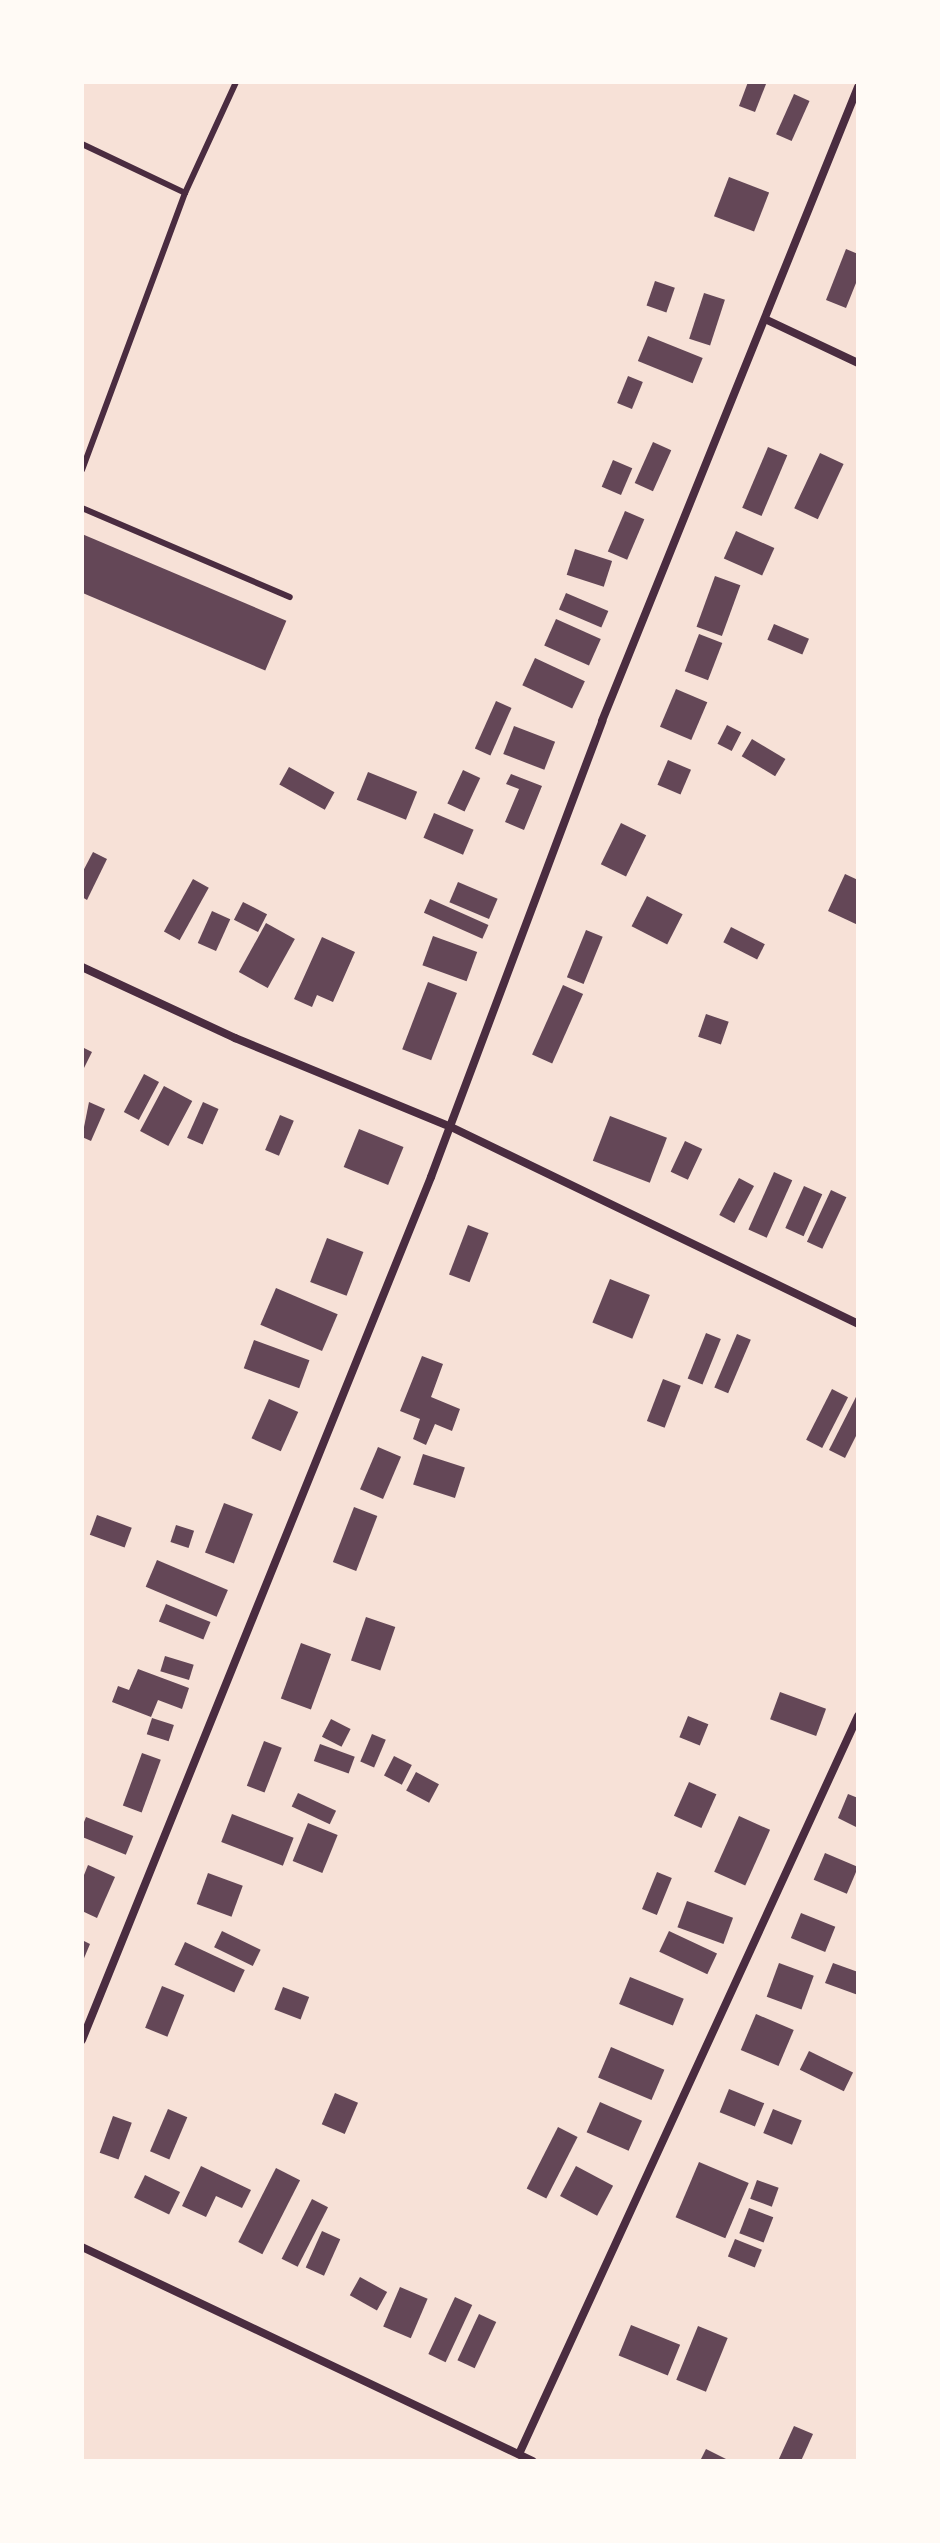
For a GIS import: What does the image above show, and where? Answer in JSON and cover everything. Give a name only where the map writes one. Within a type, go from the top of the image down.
[{"type":"street","points":[[82,2040],[449,1126],[602,721],[767,320],[858,87]]},
{"type":"street","points":[[767,320],[858,363]]},
{"type":"street","points":[[82,967],[235,1038],[449,1126],[858,1324]]},
{"type":"street","points":[[519,2454],[858,1716]]},
{"type":"street","points":[[82,2247],[533,2461]]},
{"type":"lane","points":[[82,470],[185,193],[236,82]]},
{"type":"lane","points":[[82,144],[185,193]]},
{"type":"lane","points":[[82,508],[290,597]]},
{"type":"building","points":[[748,82],[766,84],[755,112],[739,106]]},
{"type":"building","points":[[794,94],[810,101],[792,141],[776,134]]},
{"type":"building","points":[[729,177],[769,192],[754,232],[714,216]]},
{"type":"building","points":[[846,249],[858,254],[858,278],[846,308],[826,300]]},
{"type":"building","points":[[655,281],[675,288],[666,312],[647,306]]},
{"type":"building","points":[[704,293],[725,300],[710,345],[689,339]]},
{"type":"building","points":[[648,336],[703,358],[693,383],[638,361]]},
{"type":"building","points":[[628,376],[643,382],[632,409],[617,403]]},
{"type":"building","points":[[653,442],[671,450],[653,491],[635,483]]},
{"type":"building","points":[[768,447],[787,455],[762,516],[742,508]]},
{"type":"building","points":[[820,453],[844,464],[818,519],[794,508]]},
{"type":"building","points":[[613,460],[632,468],[621,495],[602,487]]},
{"type":"building","points":[[625,511],[644,519],[627,560],[608,552]]},
{"type":"building","points":[[736,531],[774,548],[762,575],[724,558]]},
{"type":"building","points":[[82,534],[286,621],[265,670],[82,593]]},
{"type":"building","points":[[575,549],[612,561],[604,587],[567,575]]},
{"type":"building","points":[[715,576],[740,585],[722,636],[697,627]]},
{"type":"building","points":[[566,593],[608,611],[601,628],[559,610]]},
{"type":"building","points":[[556,619],[601,639],[589,665],[544,645]]},
{"type":"building","points":[[774,624],[809,639],[802,654],[767,640]]},
{"type":"building","points":[[699,634],[722,643],[708,680],[685,671]]},
{"type":"building","points":[[535,658],[585,681],[572,708],[522,685]]},
{"type":"building","points":[[676,689],[707,702],[691,740],[660,727]]},
{"type":"building","points":[[496,701],[512,708],[490,755],[475,749]]},
{"type":"building","points":[[727,725],[741,732],[732,751],[717,744]]},
{"type":"building","points":[[514,726],[555,742],[544,770],[503,754]]},
{"type":"building","points":[[752,739],[785,759],[775,776],[742,756]]},
{"type":"building","points":[[668,760],[691,770],[680,795],[657,785]]},
{"type":"building","points":[[289,767],[334,792],[325,810],[279,784]]},
{"type":"building","points":[[463,770],[480,778],[465,812],[447,804]]},
{"type":"building","points":[[368,772],[417,792],[406,820],[357,800]]},
{"type":"building","points":[[511,774],[542,786],[524,830],[505,822],[519,789],[506,784]]},
{"type":"building","points":[[434,813],[474,830],[463,855],[423,838]]},
{"type":"building","points":[[621,823],[646,835],[626,877],[601,864]]},
{"type":"building","points":[[93,852],[107,859],[87,900],[82,897],[82,873]]},
{"type":"building","points":[[845,874],[858,880],[858,925],[828,911]]},
{"type":"building","points":[[193,879],[209,888],[180,940],[164,931]]},
{"type":"building","points":[[458,882],[498,899],[489,919],[449,902]]},
{"type":"building","points":[[647,896],[683,914],[667,944],[632,926]]},
{"type":"building","points":[[430,899],[488,925],[482,939],[424,913]]},
{"type":"building","points":[[243,902],[267,914],[258,932],[234,920]]},
{"type":"building","points":[[212,911],[230,919],[216,951],[198,943]]},
{"type":"building","points":[[266,923],[295,939],[268,988],[239,972]]},
{"type":"building","points":[[731,927],[765,944],[757,959],[723,942]]},
{"type":"building","points":[[586,930],[603,937],[584,984],[567,977]]},
{"type":"building","points":[[433,936],[477,952],[467,981],[422,965]]},
{"type":"building","points":[[322,937],[355,952],[333,1002],[317,995],[312,1007],[294,999]]},
{"type":"building","points":[[428,982],[457,993],[431,1060],[402,1049]]},
{"type":"building","points":[[563,985],[583,994],[552,1063],[532,1054]]},
{"type":"building","points":[[706,1014],[729,1022],[721,1045],[698,1037]]},
{"type":"building","points":[[82,1047],[92,1052],[82,1072]]},
{"type":"building","points":[[144,1074],[159,1082],[139,1120],[124,1112]]},
{"type":"building","points":[[164,1086],[192,1101],[168,1146],[140,1131]]},
{"type":"building","points":[[89,1102],[105,1109],[91,1141],[82,1137]]},
{"type":"building","points":[[203,1102],[219,1109],[203,1145],[187,1138]]},
{"type":"building","points":[[280,1115],[294,1121],[279,1156],[265,1150]]},
{"type":"building","points":[[610,1116],[667,1138],[650,1183],[593,1161]]},
{"type":"building","points":[[359,1129],[404,1147],[388,1185],[344,1167]]},
{"type":"building","points":[[685,1141],[702,1149],[688,1180],[671,1172]]},
{"type":"building","points":[[774,1172],[792,1180],[767,1238],[748,1230]]},
{"type":"building","points":[[739,1178],[754,1186],[734,1223],[719,1215]]},
{"type":"building","points":[[804,1186],[822,1194],[804,1236],[785,1228]]},
{"type":"building","points":[[831,1190],[846,1197],[822,1249],[807,1242]]},
{"type":"building","points":[[468,1225],[489,1233],[470,1282],[449,1274]]},
{"type":"building","points":[[327,1238],[363,1252],[347,1296],[310,1282]]},
{"type":"building","points":[[610,1279],[650,1295],[632,1339],[592,1323]]},
{"type":"building","points":[[276,1288],[338,1314],[322,1351],[260,1325]]},
{"type":"building","points":[[706,1333],[721,1339],[702,1384],[688,1378]]},
{"type":"building","points":[[737,1334],[751,1340],[728,1393],[714,1387]]},
{"type":"building","points":[[254,1340],[309,1360],[299,1388],[244,1368]]},
{"type":"building","points":[[422,1356],[443,1364],[431,1397],[460,1409],[452,1431],[435,1424],[426,1445],[413,1439],[420,1419],[400,1411]]},
{"type":"building","points":[[663,1379],[681,1386],[665,1428],[647,1421]]},
{"type":"building","points":[[832,1389],[848,1397],[822,1448],[806,1440]]},
{"type":"building","points":[[858,1393],[858,1432],[845,1458],[829,1450]]},
{"type":"building","points":[[269,1399],[298,1412],[281,1451],[252,1438]]},
{"type":"building","points":[[378,1447],[401,1457],[383,1499],[360,1489]]},
{"type":"building","points":[[423,1454],[465,1468],[455,1498],[413,1484]]},
{"type":"building","points":[[224,1503],[253,1514],[234,1564],[205,1552]]},
{"type":"building","points":[[354,1507],[377,1516],[356,1571],[333,1562]]},
{"type":"building","points":[[97,1515],[132,1528],[125,1547],[90,1535]]},
{"type":"building","points":[[176,1525],[194,1531],[189,1548],[170,1542]]},
{"type":"building","points":[[157,1560],[228,1590],[217,1617],[146,1587]]},
{"type":"building","points":[[166,1604],[211,1622],[203,1640],[159,1622]]},
{"type":"building","points":[[366,1617],[395,1627],[380,1671],[351,1660]]},
{"type":"building","points":[[301,1643],[331,1654],[311,1709],[281,1698]]},
{"type":"building","points":[[165,1656],[194,1665],[189,1680],[160,1671]]},
{"type":"building","points":[[138,1669],[189,1688],[182,1709],[158,1700],[151,1717],[112,1702],[118,1686],[129,1690]]},
{"type":"building","points":[[780,1692],[826,1709],[816,1736],[770,1719]]},
{"type":"building","points":[[688,1716],[708,1724],[700,1746],[679,1737]]},
{"type":"building","points":[[152,1718],[174,1725],[169,1741],[147,1734]]},
{"type":"building","points":[[331,1719],[351,1729],[342,1747],[322,1737]]},
{"type":"building","points":[[372,1734],[386,1740],[374,1767],[360,1762]]},
{"type":"building","points":[[264,1741],[282,1748],[265,1793],[247,1786]]},
{"type":"building","points":[[320,1744],[355,1757],[349,1774],[314,1761]]},
{"type":"building","points":[[142,1753],[161,1760],[142,1812],[123,1806]]},
{"type":"building","points":[[394,1756],[412,1765],[402,1785],[384,1776]]},
{"type":"building","points":[[416,1772],[439,1784],[429,1803],[406,1791]]},
{"type":"building","points":[[689,1782],[716,1794],[701,1828],[674,1816]]},
{"type":"building","points":[[298,1793],[336,1811],[330,1824],[292,1807]]},
{"type":"building","points":[[848,1794],[858,1798],[858,1828],[838,1818]]},
{"type":"building","points":[[232,1814],[294,1838],[283,1866],[221,1842]]},
{"type":"building","points":[[739,1816],[770,1830],[745,1886],[714,1872]]},
{"type":"building","points":[[86,1817],[133,1836],[126,1855],[82,1837]]},
{"type":"building","points":[[308,1823],[338,1835],[322,1873],[293,1861]]},
{"type":"building","points":[[825,1853],[858,1867],[847,1894],[814,1880]]},
{"type":"building","points":[[88,1865],[115,1877],[97,1918],[82,1911],[82,1880]]},
{"type":"building","points":[[657,1872],[672,1878],[657,1915],[642,1909]]},
{"type":"building","points":[[208,1873],[243,1886],[231,1917],[197,1904]]},
{"type":"building","points":[[687,1901],[733,1918],[723,1944],[677,1927]]},
{"type":"building","points":[[801,1913],[835,1927],[825,1952],[791,1938]]},
{"type":"building","points":[[222,1931],[261,1950],[253,1966],[214,1947]]},
{"type":"building","points":[[669,1931],[717,1953],[707,1974],[659,1952]]},
{"type":"building","points":[[82,1940],[90,1944],[82,1963]]},
{"type":"building","points":[[185,1942],[245,1970],[234,1993],[174,1965]]},
{"type":"building","points":[[779,1963],[814,1976],[801,2009],[767,1997]]},
{"type":"building","points":[[833,1963],[858,1972],[858,1995],[825,1983]]},
{"type":"building","points":[[630,1977],[684,1999],[673,2026],[619,2004]]},
{"type":"building","points":[[162,1986],[184,1995],[167,2037],[145,2028]]},
{"type":"building","points":[[283,1987],[309,1997],[301,2019],[274,2009]]},
{"type":"building","points":[[756,2014],[794,2030],[779,2066],[741,2050]]},
{"type":"building","points":[[611,2047],[664,2070],[651,2100],[598,2077]]},
{"type":"building","points":[[809,2051],[853,2072],[844,2091],[800,2070]]},
{"type":"building","points":[[729,2089],[764,2103],[755,2126],[720,2112]]},
{"type":"building","points":[[335,2093],[358,2103],[345,2134],[322,2124]]},
{"type":"building","points":[[600,2102],[642,2121],[629,2151],[587,2132]]},
{"type":"building","points":[[168,2109],[187,2117],[169,2160],[150,2151]]},
{"type":"building","points":[[773,2109],[802,2121],[792,2145],[763,2133]]},
{"type":"building","points":[[113,2116],[132,2123],[118,2159],[100,2153]]},
{"type":"building","points":[[558,2127],[578,2137],[546,2198],[527,2188]]},
{"type":"building","points":[[699,2162],[749,2183],[725,2238],[676,2217]]},
{"type":"building","points":[[201,2166],[251,2190],[242,2208],[216,2196],[206,2217],[182,2206]]},
{"type":"building","points":[[576,2166],[613,2186],[597,2216],[560,2196]]},
{"type":"building","points":[[276,2168],[300,2180],[262,2254],[238,2242]]},
{"type":"building","points":[[145,2175],[180,2192],[169,2215],[134,2197]]},
{"type":"building","points":[[757,2180],[779,2188],[772,2207],[750,2199]]},
{"type":"building","points":[[312,2199],[328,2207],[298,2267],[282,2259]]},
{"type":"building","points":[[749,2208],[773,2217],[764,2243],[739,2233]]},
{"type":"building","points":[[322,2231],[340,2239],[324,2276],[306,2268]]},
{"type":"building","points":[[735,2239],[762,2250],[755,2267],[728,2257]]},
{"type":"building","points":[[360,2277],[387,2292],[377,2310],[350,2295]]},
{"type":"building","points":[[400,2287],[428,2299],[411,2338],[383,2327]]},
{"type":"building","points":[[455,2297],[472,2305],[446,2362],[428,2354]]},
{"type":"building","points":[[479,2314],[496,2322],[475,2368],[457,2360]]},
{"type":"building","points":[[631,2325],[680,2345],[668,2375],[619,2356]]},
{"type":"building","points":[[698,2326],[728,2338],[706,2392],[676,2380]]},
{"type":"building","points":[[794,2426],[813,2434],[801,2461],[778,2461]]},
{"type":"building","points":[[706,2449],[730,2461],[700,2461]]}]
